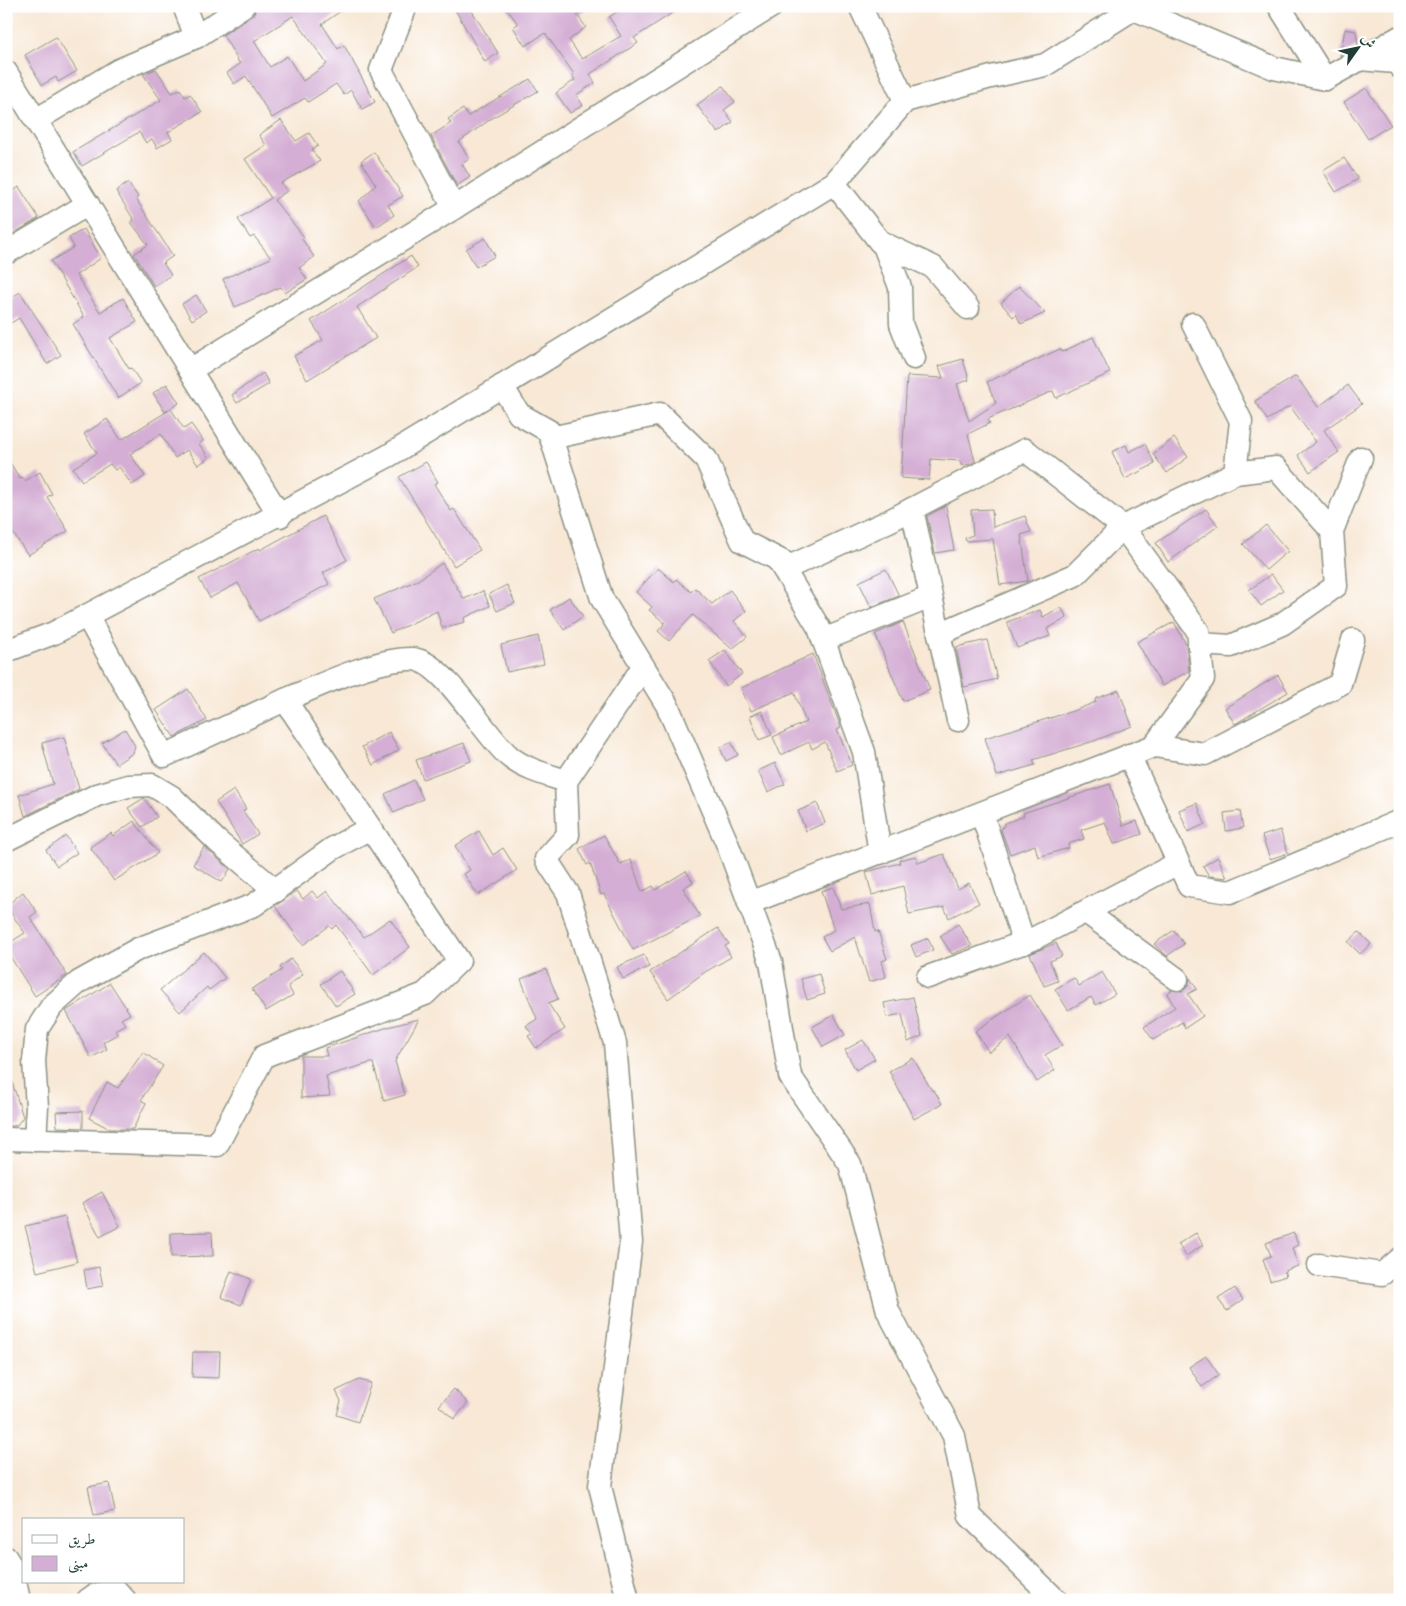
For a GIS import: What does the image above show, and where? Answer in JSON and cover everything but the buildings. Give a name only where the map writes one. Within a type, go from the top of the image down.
[{"type":"street","points":[[184,6],[196,37]]},
{"type":"street","points":[[36,120],[119,70],[196,37],[244,6]]},
{"type":"street","points":[[406,6],[380,70],[454,208]]},
{"type":"street","points":[[190,370],[454,208],[772,6]]},
{"type":"street","points":[[860,6],[905,101]]},
{"type":"street","points":[[1279,6],[1325,79]]},
{"type":"street","points":[[6,651],[54,633],[280,516],[388,456],[834,183],[905,101],[991,77],[1045,65],[1136,8],[1274,68],[1325,79],[1400,37]]},
{"type":"street","points":[[1359,60],[1396,62],[1400,67]]},
{"type":"street","points":[[6,72],[280,516]]},
{"type":"street","points":[[834,183],[883,243],[900,287],[901,324],[914,358]]},
{"type":"street","points":[[6,253],[88,204]]},
{"type":"street","points":[[883,243],[933,267],[968,308]]},
{"type":"street","points":[[1193,324],[1241,421],[1234,473]]},
{"type":"street","points":[[502,386],[519,414],[549,431],[602,598],[667,705],[726,843],[771,962],[790,1076],[850,1164],[888,1310],[954,1436],[970,1516],[1056,1600]]},
{"type":"street","points":[[551,438],[660,414],[706,459],[742,541],[791,566],[912,509],[1024,450],[1123,528],[1198,631],[1203,679],[1154,746]]},
{"type":"street","points":[[1199,644],[1231,646],[1282,624],[1336,586],[1332,530],[1361,458]]},
{"type":"street","points":[[940,634],[1075,575],[1123,528],[1234,473],[1276,468],[1332,530]]},
{"type":"street","points":[[912,509],[958,720]]},
{"type":"street","points":[[778,560],[819,628],[864,752],[880,853]]},
{"type":"street","points":[[824,640],[931,597]]},
{"type":"street","points":[[87,616],[164,756],[332,680],[393,660],[414,659],[436,669],[498,746],[511,759],[532,770],[566,781]]},
{"type":"street","points":[[749,903],[1154,746],[1205,754],[1340,684],[1353,640]]},
{"type":"street","points":[[628,1600],[600,1486],[631,1242],[615,1043],[568,893],[546,859],[568,835],[566,781],[643,666]]},
{"type":"street","points":[[6,1139],[217,1145],[264,1056],[425,994],[459,961],[285,700]]},
{"type":"street","points":[[1129,756],[1189,886],[1230,892],[1400,821]]},
{"type":"street","points":[[6,840],[97,795],[128,786],[152,785],[172,797],[217,840],[276,891]]},
{"type":"street","points":[[982,814],[1024,943]]},
{"type":"street","points":[[35,1140],[37,1107],[34,1061],[37,1030],[52,1006],[79,982],[138,950],[254,905],[332,849],[370,828]]},
{"type":"street","points":[[928,977],[1024,943],[1178,863]]},
{"type":"street","points":[[1086,912],[1176,979]]},
{"type":"street","points":[[1319,1265],[1382,1274],[1400,1260]]},
{"type":"street","points":[[6,1558],[12,1568],[19,1600]]},
{"type":"street","points":[[88,1600],[95,1595],[116,1590],[125,1600]]}]
